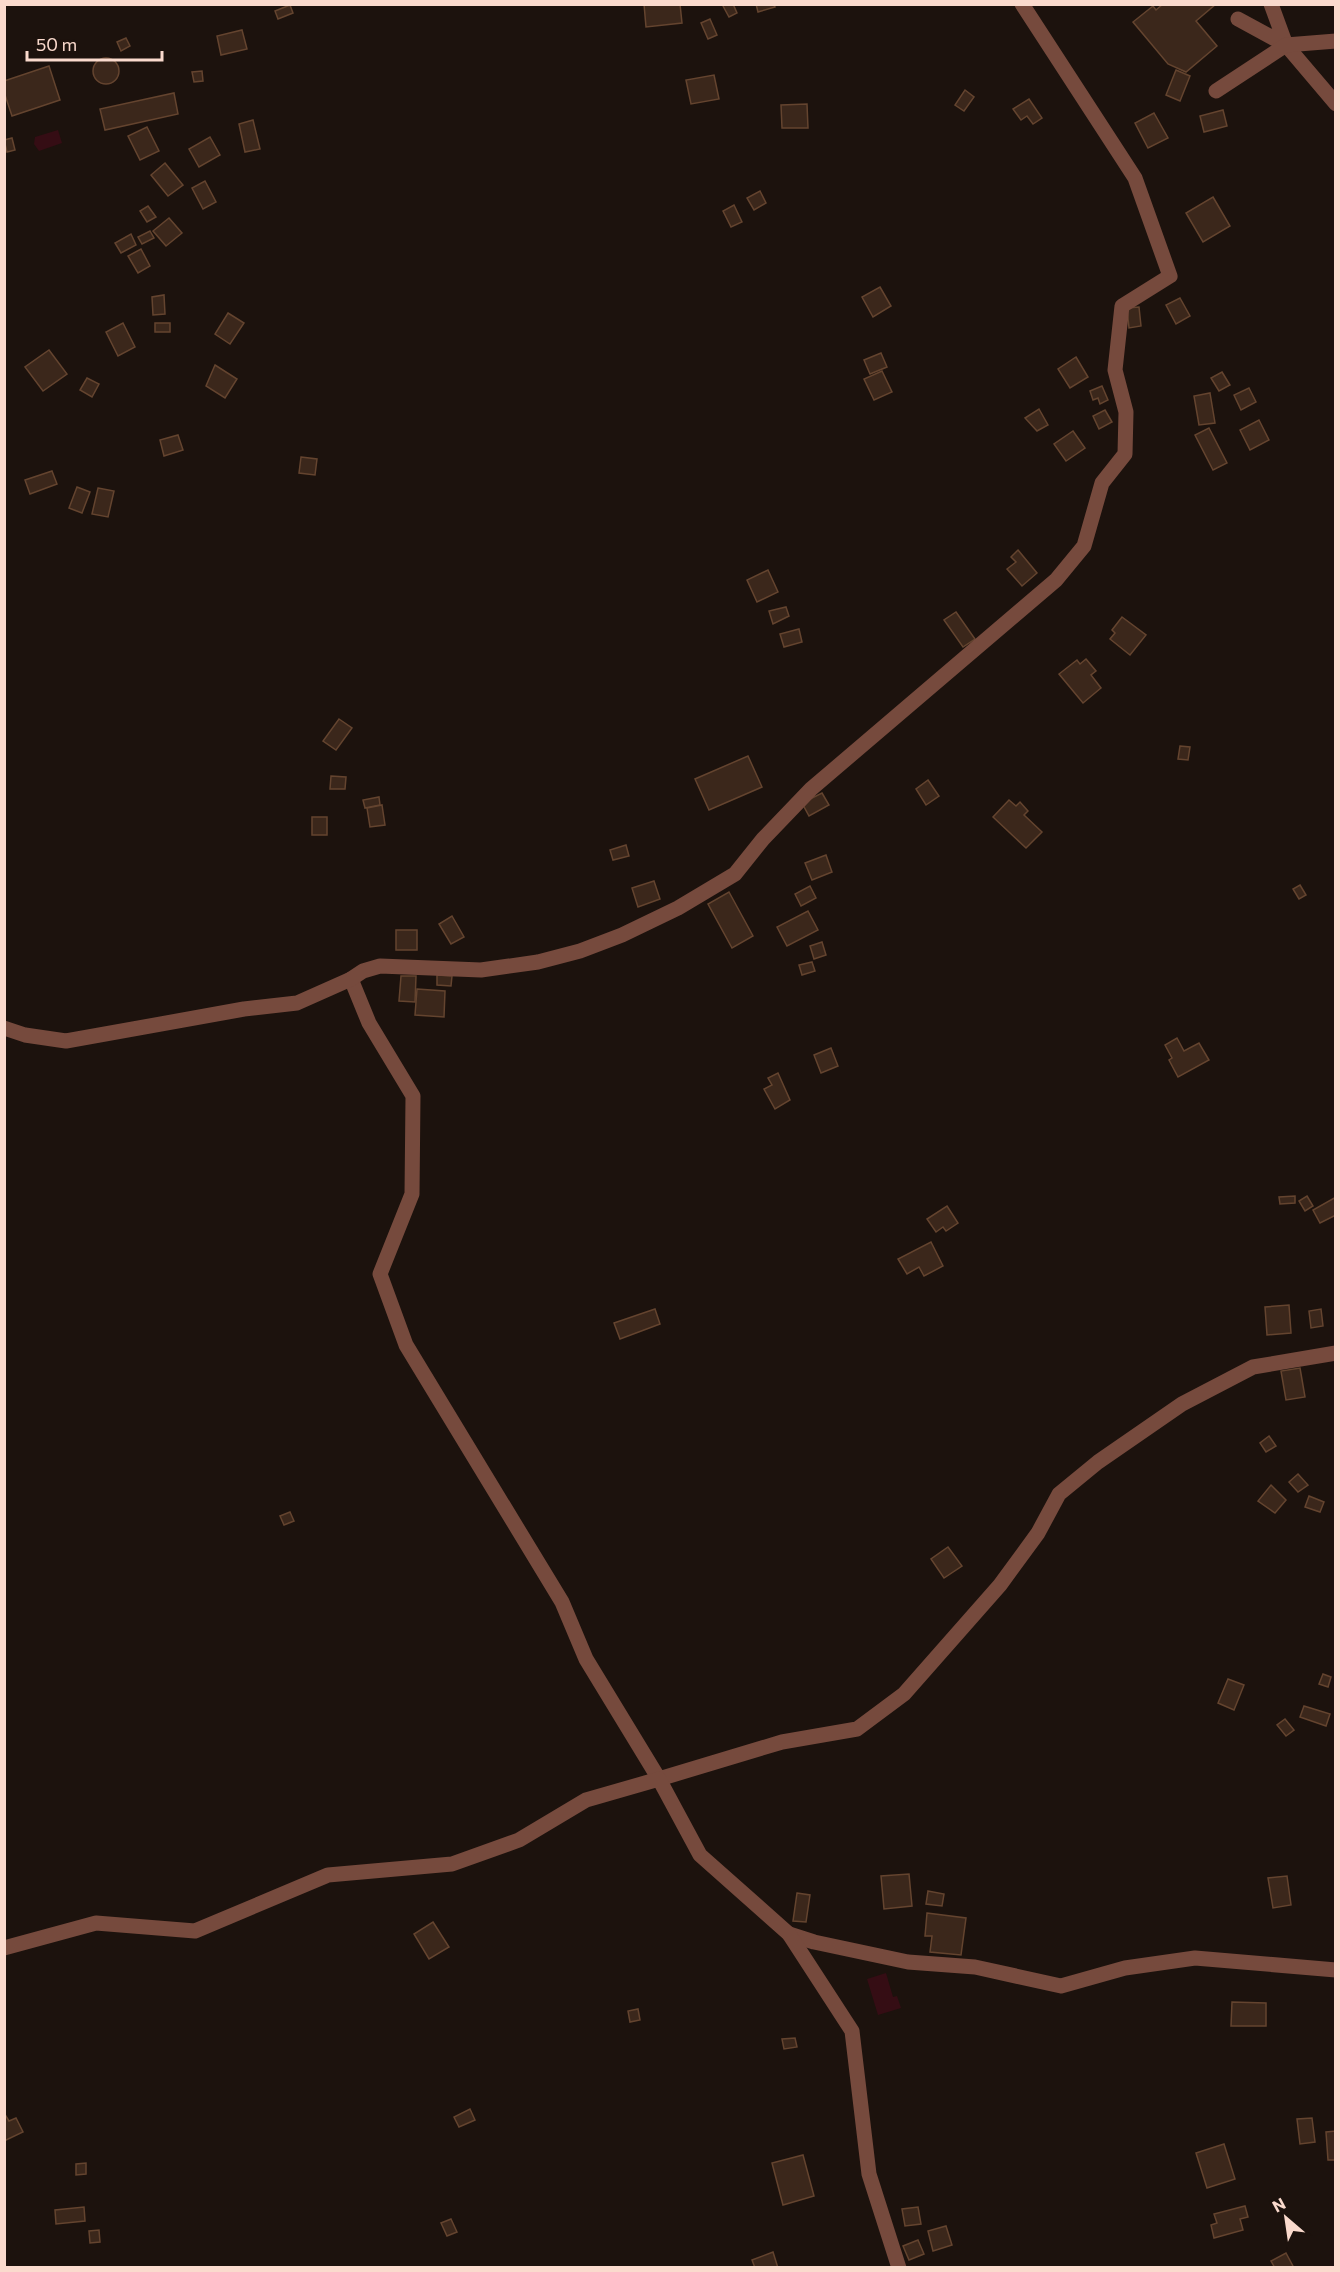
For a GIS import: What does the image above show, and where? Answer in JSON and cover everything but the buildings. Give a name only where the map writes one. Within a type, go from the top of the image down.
[{"type":"street","points":[[4,1028],[25,1035],[66,1041],[244,1009],[297,1003],[351,979],[363,971],[380,966],[481,970],[538,962],[580,951],[678,908],[735,874],[763,839],[811,789],[1056,580],[1084,546],[1102,483],[1125,454],[1126,412],[1115,370],[1122,306],[1170,276],[1135,178],[1022,4]]},
{"type":"street","points":[[1271,4],[1286,45],[1335,104]]},
{"type":"street","points":[[1238,19],[1286,45]]},
{"type":"street","points":[[1216,91],[1286,45],[1335,41]]},
{"type":"street","points":[[351,979],[369,1023],[414,1096],[412,1194],[381,1274],[406,1344],[562,1602],[586,1659],[659,1779],[700,1855],[789,1934],[852,2031],[869,2174],[899,2268]]},
{"type":"street","points":[[4,1948],[96,1923],[195,1931],[328,1875],[452,1864],[519,1840],[586,1800],[782,1742],[857,1729],[904,1694],[1000,1585],[1038,1533],[1059,1494],[1098,1462],[1182,1404],[1253,1367],[1335,1353]]},
{"type":"street","points":[[789,1934],[814,1942],[908,1962],[975,1967],[1061,1986],[1125,1968],[1195,1958],[1335,1970]]},
{"type":"shaded area","points":[[58,130],[62,143],[39,151],[34,144],[35,137]]},
{"type":"shaded area","points":[[886,1973],[893,1997],[897,1996],[901,2008],[878,2015],[867,1979]]}]
